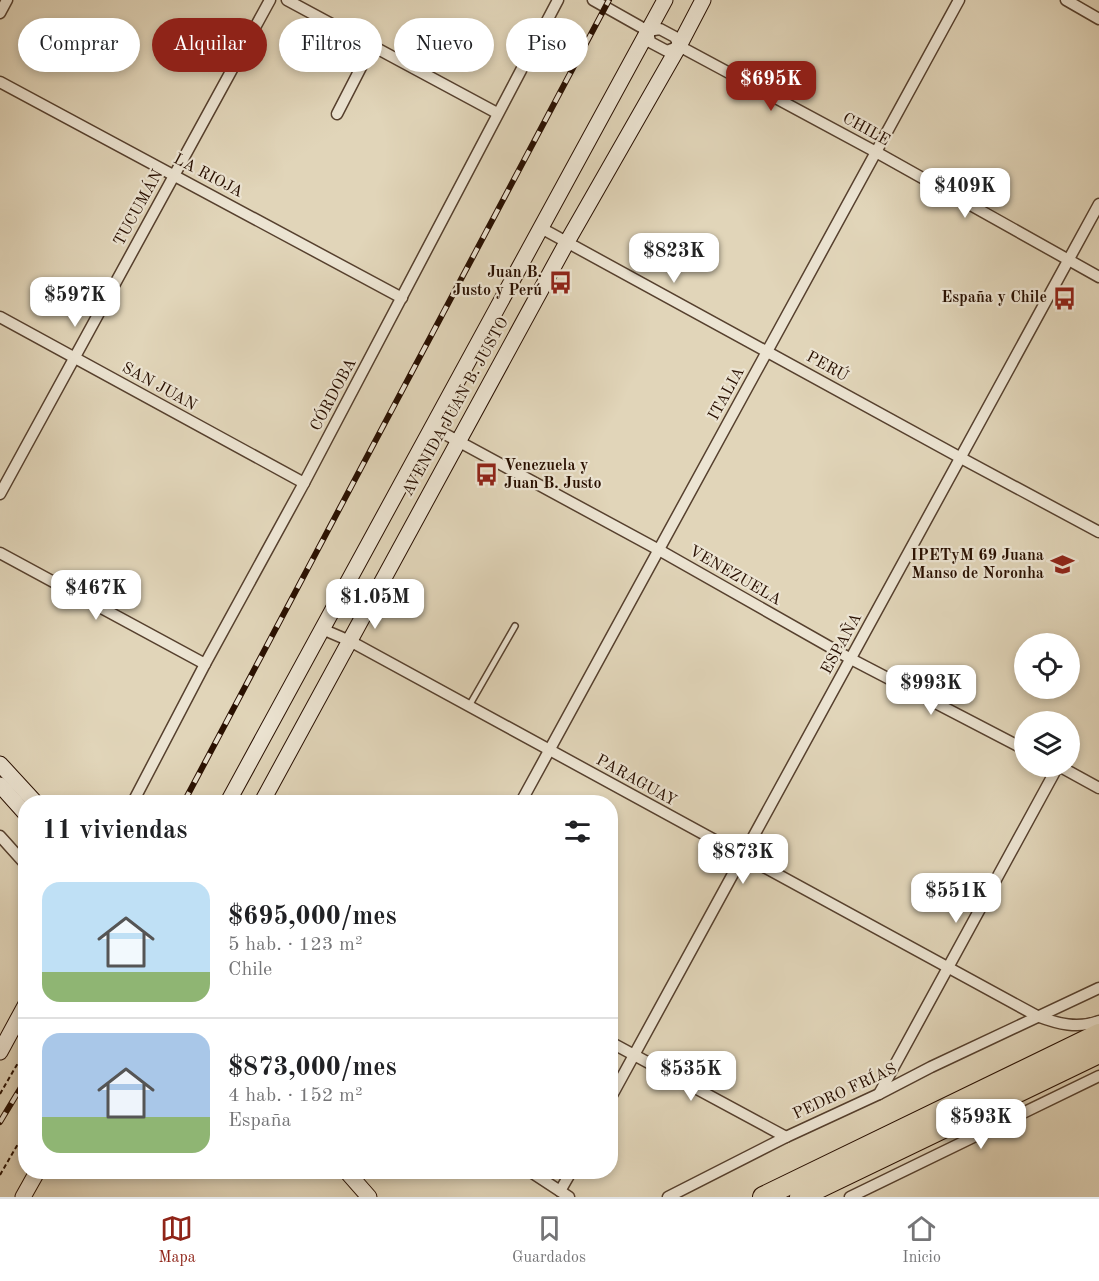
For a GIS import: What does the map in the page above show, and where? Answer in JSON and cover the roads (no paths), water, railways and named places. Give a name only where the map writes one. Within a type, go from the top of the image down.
[{"type":"highway","points":[[763,1197],[1099,1034]]},
{"type":"highway","points":[[800,1197],[1099,1053]]},
{"type":"main road","name":"AVENIDA JUAN B. JUSTO","points":[[232,795],[665,0]]},
{"type":"main road","name":"AVENIDA JUAN B. JUSTO","points":[[266,795],[458,441],[567,243],[680,46],[703,0]]},
{"type":"main road","points":[[0,764],[29,795]]},
{"type":"main road","points":[[0,785],[18,805]]},
{"type":"main road","points":[[0,1052],[18,1019]]},
{"type":"main road","points":[[12,1197],[22,1179]]},
{"type":"main road","points":[[22,1197],[33,1179]]},
{"type":"main road","points":[[353,1179],[369,1197]]},
{"type":"street","points":[[0,13],[7,0]]},
{"type":"street","name":"TUCUMÁN","points":[[0,494],[270,0]]},
{"type":"street","points":[[287,0],[320,18]]},
{"type":"street","name":"CÓRDOBA","points":[[137,795],[558,0]]},
{"type":"street","name":"CHILE","points":[[593,0],[648,31],[660,29],[675,37],[680,46],[876,152],[1099,278]]},
{"type":"street","name":"ITALIA","points":[[525,795],[959,0]]},
{"type":"street","points":[[1066,0],[1099,18]]},
{"type":"street","name":"CHILE","points":[[648,31],[650,42],[667,51],[680,46]]},
{"type":"street","points":[[382,51],[497,113]]},
{"type":"street","points":[[338,114],[359,72]]},
{"type":"street","name":"LA RIOJA","points":[[0,82],[402,298]]},
{"type":"street","name":"ESPAÑA","points":[[618,1084],[1099,204]]},
{"type":"street","name":"PERÚ","points":[[541,228],[1099,531]]},
{"type":"street","name":"SAN JUAN","points":[[0,317],[304,483]]},
{"type":"street","name":"VENEZUELA","points":[[432,427],[659,550],[851,659],[1014,744]]},
{"type":"street","points":[[0,553],[205,664]]},
{"type":"street","name":"PARAGUAY","points":[[322,629],[350,641],[469,705],[742,857],[1037,1016],[1066,1025],[1099,1022]]},
{"type":"street","points":[[879,1094],[1052,777]]},
{"type":"street","points":[[1078,777],[1099,789]]},
{"type":"street","points":[[0,836],[18,856]]},
{"type":"street","name":"PEDRO FRÍAS","points":[[668,1197],[786,1137],[1099,987]]},
{"type":"street","points":[[618,1046],[786,1137]]},
{"type":"street","points":[[850,1197],[1099,1076]]},
{"type":"street","points":[[542,1179],[565,1194],[569,1179]]},
{"type":"lane","points":[[469,705],[515,626]]},
{"type":"railway","points":[[188,795],[609,0]]},
{"type":"railway","points":[[0,1122],[18,1092]]},
{"type":"place","name":"Juan B. Justo y Perú","points":[[560,282]]},
{"type":"place","name":"España y Chile","points":[[1065,298]]},
{"type":"place","name":"Venezuela y Juan B. Justo","points":[[486,475]]},
{"type":"place","name":"IPETyM 69 Juana Manso de Noronha","points":[[1062,565]]}]
